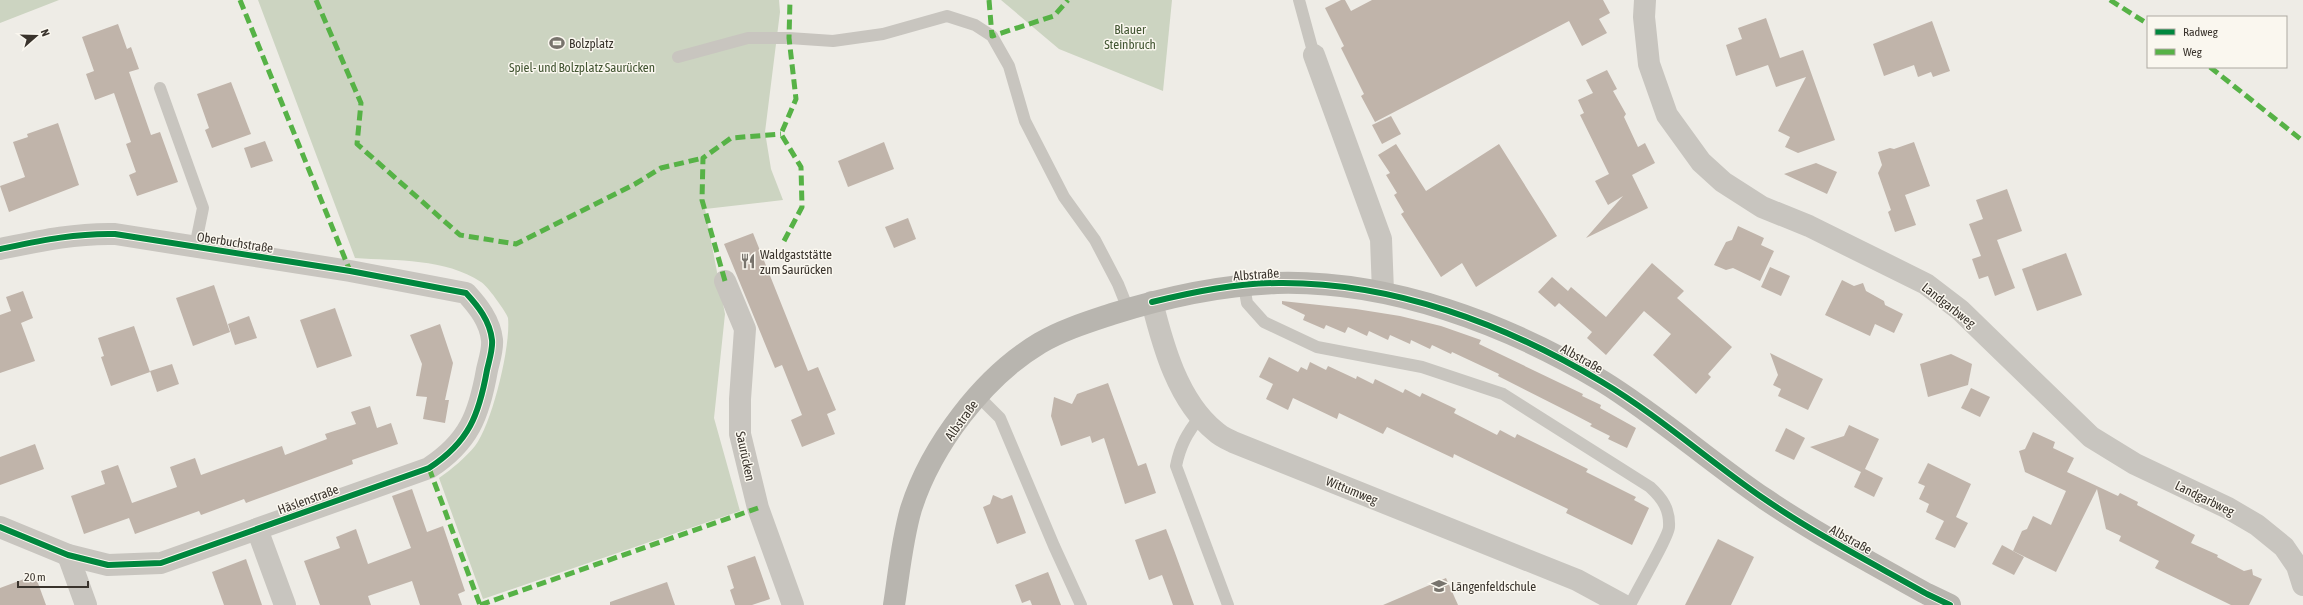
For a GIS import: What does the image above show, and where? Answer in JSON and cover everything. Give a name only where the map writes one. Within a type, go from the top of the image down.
[{"type":"street","name":"Landgarbweg","points":[[1645,0],[1644,17],[1649,64],[1667,115],[1701,162],[1723,182],[1762,207],[1809,226],[1926,284],[1960,310],[2091,437],[2135,464],[2228,508],[2257,525],[2284,547],[2301,571]]},
{"type":"street","points":[[1314,55],[1381,239],[1383,292]]},
{"type":"street","name":"Oberbuchstraße","points":[[0,249],[54,237],[88,233],[128,235],[194,247],[350,271],[466,293]]},
{"type":"street","name":"Saurücken","points":[[725,281],[745,329],[740,399],[740,434],[758,508],[793,605]]},
{"type":"street","name":"Albstraße","points":[[894,605],[906,531],[919,490],[936,455],[978,396],[1019,357],[1043,342],[1069,330],[1152,302],[1197,291],[1279,283],[1331,286],[1383,292],[1463,315],[1540,348],[1603,382],[1697,448],[1762,497],[1793,517],[1915,588],[1950,605]]},
{"type":"street","name":"Häslenstraße","points":[[0,527],[68,555],[108,565],[161,563],[429,468],[446,457],[467,434],[482,399],[492,341],[487,322],[478,306],[466,293]]},
{"type":"street","name":"Wittumweg","points":[[1152,302],[1160,332],[1181,387],[1200,417],[1215,432],[1234,442],[1577,580],[1624,605]]},
{"type":"street","points":[[257,529],[284,605]]},
{"type":"street","points":[[68,555],[86,605]]},
{"type":"lane","points":[[1299,0],[1314,55]]},
{"type":"lane","points":[[678,57],[748,38],[789,38],[833,41],[883,34],[947,16],[975,24],[992,36],[1009,66],[1025,121],[1064,197],[1095,240],[1118,284],[1128,309]]},
{"type":"lane","points":[[160,88],[203,208],[194,247]]},
{"type":"lane","points":[[1244,286],[1247,303],[1264,322],[1317,347],[1422,367],[1503,394],[1650,487],[1662,498],[1668,512],[1669,529],[1630,605]]},
{"type":"lane","points":[[978,396],[1000,418],[1054,546],[1081,605]]},
{"type":"lane","points":[[1200,417],[1189,430],[1180,446],[1176,466],[1228,605]]},
{"type":"green space","points":[[0,0],[59,0],[0,23]]},
{"type":"green space","name":"Spiel- und Bolzplatz Saurücken","points":[[258,0],[779,0],[780,12],[765,132],[771,169],[783,200],[705,209],[725,314],[714,418],[740,511],[483,599],[439,478],[467,455],[475,446],[488,421],[503,365],[508,331],[507,315],[484,284],[467,274],[420,262],[355,258]]},
{"type":"green space","name":"Blauer Steinbruch","points":[[1001,0],[1172,0],[1163,91],[1059,49]]},
{"type":"building","points":[[1341,0],[1345,0],[1351,11],[1372,0],[1603,0],[1610,13],[1599,19],[1607,33],[1582,46],[1569,21],[1375,122],[1361,96],[1364,94],[1341,48],[1344,46],[1325,8]]},
{"type":"building","points":[[1766,18],[1780,58],[1803,50],[1835,140],[1798,153],[1785,147],[1790,137],[1778,131],[1806,77],[1776,87],[1768,65],[1736,76],[1726,45],[1742,39],[1738,28]]},
{"type":"building","points":[[1932,21],[1950,71],[1933,77],[1931,72],[1918,77],[1914,65],[1884,76],[1873,44]]},
{"type":"building","points":[[118,24],[127,49],[131,47],[139,69],[129,72],[151,135],[160,132],[178,182],[137,196],[129,175],[136,172],[126,144],[131,142],[114,93],[95,100],[86,74],[94,71],[82,37]]},
{"type":"building","points":[[1607,70],[1617,89],[1613,91],[1626,114],[1624,117],[1638,147],[1645,143],[1655,163],[1632,175],[1648,208],[1586,238],[1623,196],[1608,205],[1595,181],[1609,174],[1580,115],[1584,113],[1578,100],[1593,93],[1586,80]]},
{"type":"building","points":[[231,82],[251,134],[212,148],[205,130],[209,128],[197,94]]},
{"type":"building","points":[[1391,116],[1401,134],[1382,144],[1372,125]]},
{"type":"building","points":[[58,123],[79,185],[9,212],[0,186],[25,177],[13,142],[28,137],[27,134]]},
{"type":"building","points":[[265,141],[273,161],[251,168],[244,148]]},
{"type":"building","points":[[884,142],[894,169],[848,187],[838,161]]},
{"type":"building","points":[[1914,142],[1930,186],[1905,195],[1916,225],[1895,232],[1888,212],[1891,210],[1878,173],[1882,165],[1878,152],[1890,148],[1894,149]]},
{"type":"building","points":[[1396,144],[1426,191],[1499,144],[1557,236],[1476,287],[1462,263],[1441,277],[1401,214],[1404,212],[1394,195],[1397,193],[1386,175],[1390,173],[1378,155]]},
{"type":"building","points":[[1816,163],[1837,172],[1827,194],[1784,174]]},
{"type":"building","points":[[2007,189],[2022,231],[1997,240],[2015,288],[1995,296],[1988,276],[1979,279],[1972,259],[1981,256],[1969,224],[1983,219],[1976,200]]},
{"type":"building","points":[[908,218],[916,239],[894,248],[885,227]]},
{"type":"building","points":[[1738,226],[1764,238],[1761,245],[1774,251],[1760,281],[1733,268],[1726,270],[1714,265],[1726,242],[1732,240]]},
{"type":"building","points":[[753,233],[808,371],[818,367],[836,410],[827,414],[835,434],[802,447],[791,420],[802,415],[782,365],[775,368],[724,244]]},
{"type":"building","points":[[2066,253],[2082,295],[2037,311],[2022,269]]},
{"type":"building","points":[[1652,263],[1684,291],[1677,298],[1732,347],[1708,374],[1711,377],[1696,394],[1653,355],[1671,334],[1644,311],[1606,355],[1587,338],[1592,332],[1559,303],[1555,307],[1538,292],[1552,277],[1568,291],[1571,287],[1606,317]]},
{"type":"building","points":[[1770,267],[1790,276],[1781,296],[1761,287]]},
{"type":"building","points":[[1842,280],[1854,286],[1863,283],[1866,291],[1884,301],[1885,305],[1903,314],[1894,333],[1875,324],[1870,336],[1825,315]]},
{"type":"building","points":[[214,285],[230,332],[193,346],[176,298]]},
{"type":"building","points":[[23,291],[33,318],[21,323],[35,361],[0,373],[0,315],[11,311],[6,297]]},
{"type":"building","points":[[1282,301],[1356,309],[1400,316],[1441,326],[1481,340],[1479,344],[1583,394],[1582,396],[1601,405],[1600,408],[1636,428],[1627,448],[1608,439],[1610,436],[1590,426],[1592,424],[1498,376],[1499,374],[1452,352],[1451,354],[1432,345],[1430,349],[1411,340],[1410,344],[1390,335],[1388,340],[1369,331],[1367,336],[1348,327],[1345,333],[1326,325],[1324,329],[1303,320],[1305,315],[1282,304]]},
{"type":"building","points":[[335,308],[352,356],[317,368],[300,320]]},
{"type":"building","points":[[249,316],[257,338],[235,345],[228,324]]},
{"type":"building","points":[[440,324],[453,363],[445,400],[449,400],[445,423],[423,419],[427,397],[416,396],[422,364],[410,335]]},
{"type":"building","points":[[134,326],[150,372],[111,386],[101,357],[104,356],[98,338]]},
{"type":"building","points":[[1770,353],[1823,379],[1808,410],[1778,396],[1781,389],[1773,385],[1778,375]]},
{"type":"building","points":[[1951,354],[1972,364],[1968,385],[1928,397],[1920,364]]},
{"type":"building","points":[[1269,357],[1298,372],[1301,367],[1307,370],[1310,362],[1326,370],[1328,366],[1356,379],[1357,376],[1373,384],[1375,379],[1403,393],[1405,389],[1420,397],[1422,393],[1456,409],[1454,413],[1497,435],[1500,430],[1515,438],[1517,434],[1588,469],[1586,472],[1636,497],[1634,500],[1649,508],[1632,545],[1566,513],[1568,509],[1454,454],[1453,458],[1387,427],[1383,434],[1339,413],[1337,419],[1293,398],[1288,410],[1266,399],[1273,384],[1259,377]]},
{"type":"building","points":[[172,364],[179,384],[157,392],[150,371]]},
{"type":"building","points":[[1108,383],[1138,466],[1146,463],[1156,493],[1125,504],[1104,438],[1092,443],[1090,436],[1061,446],[1051,416],[1054,397],[1072,404],[1077,394]]},
{"type":"building","points":[[1971,388],[1990,397],[1980,417],[1961,408]]},
{"type":"building","points":[[370,406],[377,428],[391,423],[398,444],[352,460],[353,464],[246,503],[244,499],[201,515],[199,511],[135,534],[129,518],[84,534],[71,496],[105,484],[101,471],[118,465],[132,503],[177,487],[170,467],[195,458],[201,475],[282,446],[285,455],[327,439],[325,434],[356,424],[351,412]]},
{"type":"building","points":[[1849,425],[1879,439],[1865,469],[1883,478],[1874,497],[1854,487],[1861,472],[1810,447],[1844,436]]},
{"type":"building","points":[[1786,428],[1805,438],[1794,460],[1775,451]]},
{"type":"building","points":[[2033,432],[2055,442],[2053,448],[2074,458],[2067,472],[2118,496],[2120,493],[2138,502],[2137,505],[2195,535],[2191,543],[2218,555],[2217,557],[2244,571],[2252,569],[2253,575],[2262,579],[2249,605],[2231,605],[2155,568],[2159,561],[2119,541],[2121,536],[2106,529],[2097,489],[2056,572],[2013,551],[2022,531],[2027,529],[2033,516],[2051,525],[2066,491],[2025,472],[2019,451],[2025,449]]},
{"type":"building","points":[[35,444],[44,469],[0,485],[0,457]]},
{"type":"building","points":[[1928,463],[1971,484],[1956,517],[1968,523],[1955,548],[1935,539],[1944,521],[1926,512],[1929,504],[1919,499],[1925,486],[1918,483]]},
{"type":"building","points":[[412,489],[427,532],[443,526],[465,591],[458,594],[462,605],[420,605],[412,581],[368,596],[371,605],[320,605],[304,561],[340,548],[336,537],[356,529],[368,564],[411,548],[392,496]]},
{"type":"building","points":[[993,495],[1002,499],[1012,495],[1026,533],[997,544],[983,507],[990,504]]},
{"type":"building","points":[[1166,529],[1194,605],[1173,605],[1162,575],[1149,580],[1135,540]]},
{"type":"building","points":[[1718,539],[1754,557],[1731,605],[1685,605]]},
{"type":"building","points":[[2002,545],[2024,557],[2014,575],[1992,564]]},
{"type":"building","points":[[755,556],[770,599],[752,605],[735,605],[730,590],[734,588],[727,566]]},
{"type":"building","points":[[246,559],[262,605],[224,605],[212,572]]},
{"type":"building","points":[[1048,572],[1061,605],[1032,605],[1030,600],[1022,603],[1015,585]]},
{"type":"building","points":[[35,575],[46,605],[0,605],[0,588]]},
{"type":"building","name":"Längenfeldschule","points":[[1446,578],[1458,605],[1383,605]]},
{"type":"building","points":[[667,582],[675,605],[610,605],[610,602]]},
{"type":"marked path","points":[[240,0],[350,271]]},
{"type":"marked path","points":[[316,0],[361,103],[357,144],[460,235],[516,244],[635,184],[661,168],[703,158]]},
{"type":"marked path","points":[[784,241],[802,207],[801,167],[781,134],[796,99],[789,38],[790,0]]},
{"type":"marked path","points":[[989,0],[992,36],[1054,16],[1068,0]]},
{"type":"marked path","points":[[2110,0],[2147,23]]},
{"type":"marked path","points":[[2211,68],[2303,141]]},
{"type":"marked path","points":[[725,281],[702,200],[703,158],[731,138],[781,134]]},
{"type":"marked path","points":[[429,468],[480,605]]},
{"type":"marked path","points":[[480,605],[758,508]]},
{"type":"cycle path","points":[[0,249],[71,236],[115,234],[350,271],[466,293],[486,320],[491,333],[492,344],[491,355],[480,401],[470,426],[454,448],[429,468],[161,563],[108,565],[68,555],[0,527]]},
{"type":"cycle path","points":[[1152,302],[1231,286],[1263,283],[1322,285],[1364,290],[1406,299],[1447,310],[1487,325],[1527,342],[1602,382],[1644,409],[1743,484],[1803,524],[1927,594],[1950,605]]},
{"type":"place","name":"Bolzplatz","points":[[557,43]]},
{"type":"place","name":"Waldgaststätte zum Saurücken","points":[[748,261]]},
{"type":"place","name":"Längenfeldschule","points":[[1439,586]]}]
